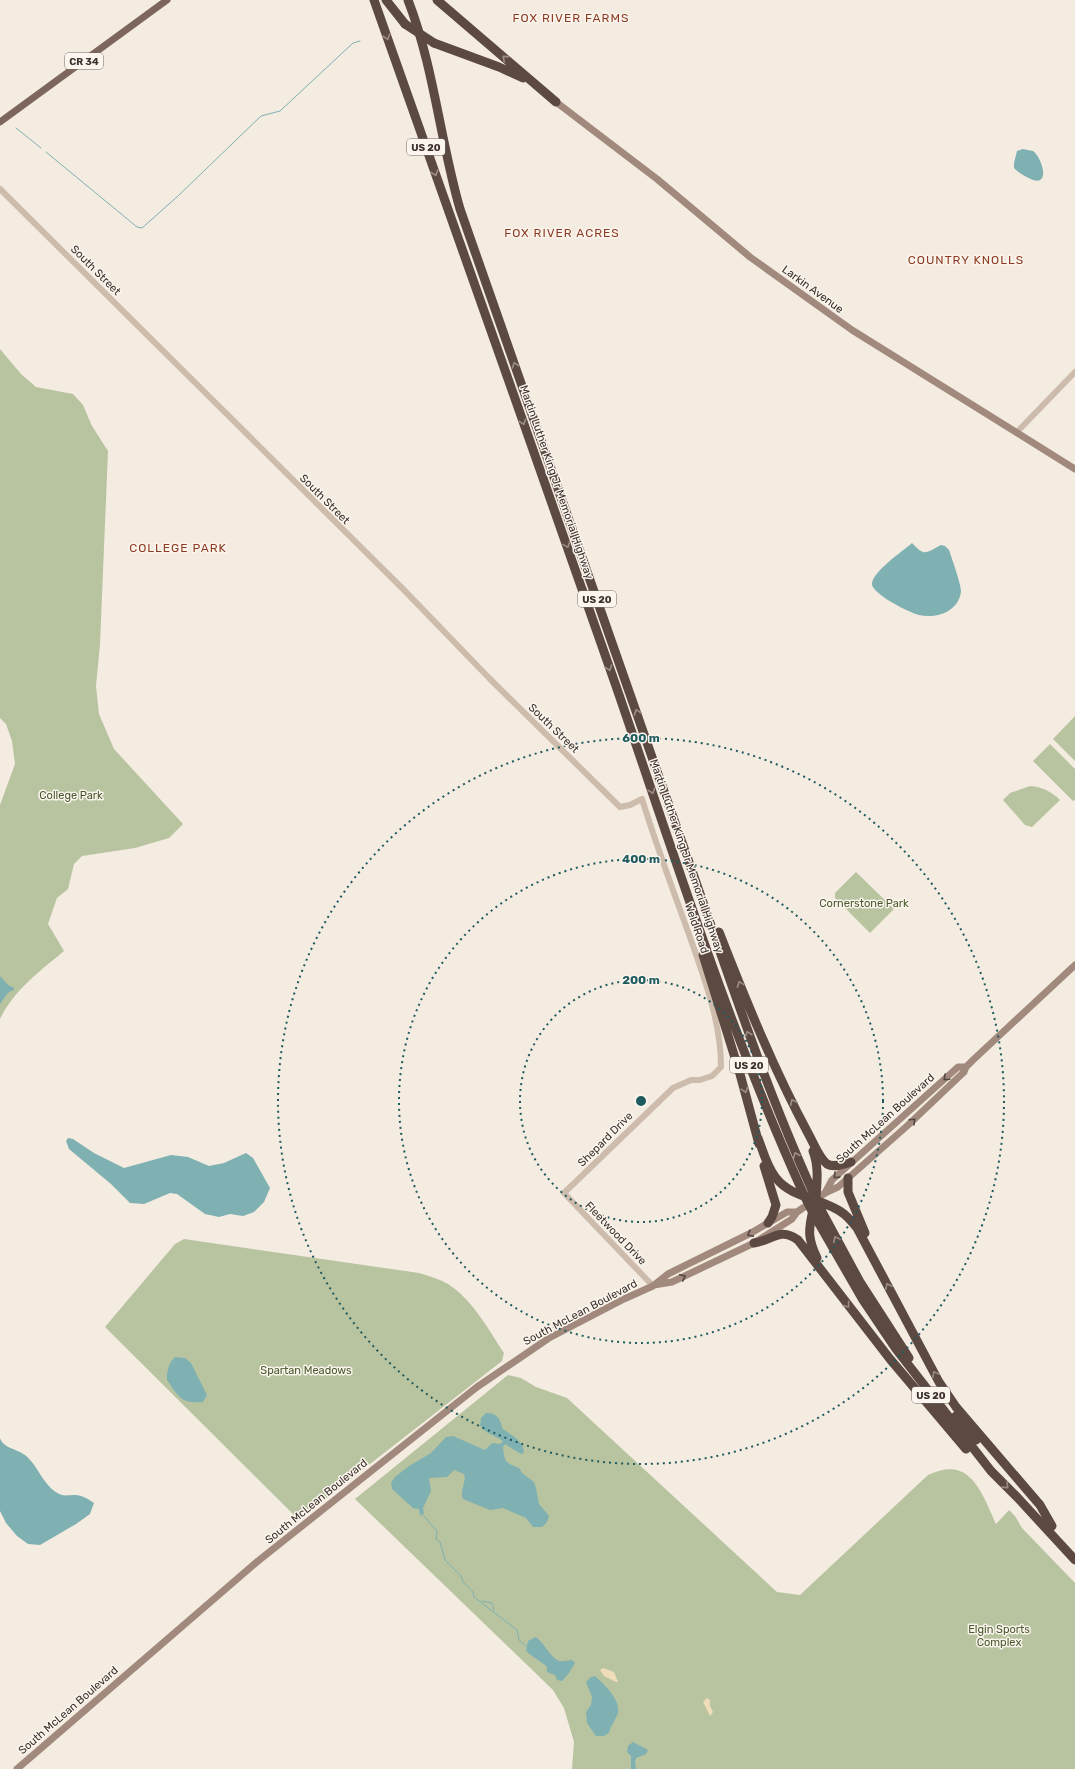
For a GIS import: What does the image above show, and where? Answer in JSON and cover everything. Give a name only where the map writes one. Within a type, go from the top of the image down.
[{"type":"highway","name":"Martin Luther King Jr Memorial Highway","points":[[374,0],[701,932],[756,1083],[808,1192],[863,1300],[896,1349],[991,1471],[1017,1496],[1075,1560]]},
{"type":"highway","points":[[386,0],[406,24],[434,44],[499,66],[517,75],[556,102]]},
{"type":"highway","name":"Martin Luther King Jr Memorial Highway","points":[[408,0],[415,17],[425,54],[445,150],[460,209],[752,1046],[808,1192]]},
{"type":"highway","points":[[437,0],[556,102]]},
{"type":"highway","points":[[686,854],[696,874],[767,1048],[821,1158],[827,1164],[832,1165],[851,1162]]},
{"type":"highway","points":[[701,932],[701,948],[740,1074],[776,1206],[772,1218],[768,1223]]},
{"type":"highway","points":[[805,1128],[817,1165],[816,1200],[810,1225],[810,1243],[825,1273]]},
{"type":"highway","points":[[758,1138],[768,1165],[776,1179],[788,1189],[816,1200],[844,1214],[857,1228],[939,1382],[956,1407],[1040,1505],[1052,1526]]},
{"type":"highway","points":[[848,1178],[848,1192],[878,1266]]},
{"type":"highway","name":"Martin Luther King Jr Memorial Highway","points":[[818,1212],[860,1282],[919,1372],[964,1427],[1075,1551]]},
{"type":"highway","points":[[754,1243],[764,1241],[778,1234],[792,1236],[798,1240],[825,1273],[850,1310],[895,1365],[976,1461],[991,1471]]},
{"type":"main road","name":"CR 34","points":[[0,122],[167,0]]},
{"type":"main road","name":"Larkin Avenue","points":[[556,102],[657,179],[750,257],[852,330],[1075,469]]},
{"type":"main road","name":"South McLean Boulevard","points":[[825,1192],[838,1187],[848,1178],[964,1072],[966,1067],[1075,965]]},
{"type":"main road","name":"South McLean Boulevard","points":[[17,1769],[258,1561],[477,1387],[549,1338],[620,1301],[653,1286],[672,1282],[754,1243],[792,1219],[797,1212],[816,1200],[825,1192],[832,1180],[851,1162],[958,1067],[966,1067]]},
{"type":"main road","name":"South McLean Boulevard","points":[[653,1286],[668,1274],[787,1212],[797,1212]]},
{"type":"street","name":"South Street","points":[[0,189],[620,807],[630,805],[642,799]]},
{"type":"street","points":[[1017,432],[1075,372]]},
{"type":"street","name":"Weld Road","points":[[642,799],[699,965],[714,1014],[721,1048],[722,1067]]},
{"type":"street","name":"Shepard Drive","points":[[564,1193],[673,1088],[691,1080],[700,1080],[712,1076],[722,1067]]},
{"type":"street","name":"Fleetwood Drive","points":[[564,1193],[653,1286]]},
{"type":"green space","name":"College Park","points":[[0,349],[21,374],[36,387],[73,394],[83,405],[92,426],[108,451],[100,644],[96,686],[99,714],[114,749],[183,824],[169,838],[135,848],[82,856],[74,864],[68,889],[57,898],[48,924],[64,951],[20,990],[0,1019],[0,805],[15,764],[12,741],[6,724],[0,718]]},
{"type":"green space","points":[[1075,716],[1075,761],[1053,739]]},
{"type":"green space","points":[[1050,744],[1075,769],[1075,800],[1073,801],[1033,761]]},
{"type":"green space","points":[[1030,786],[1046,790],[1060,800],[1032,827],[1025,825],[1003,800],[1010,793]]},
{"type":"green space","name":"Cornerstone Park","points":[[856,872],[894,909],[870,933],[835,898],[835,893]]},
{"type":"green space","name":"Spartan Meadows","points":[[184,1239],[419,1273],[438,1279],[448,1284],[465,1298],[486,1325],[504,1353],[502,1361],[320,1503],[296,1517],[105,1327],[175,1244]]},
{"type":"green space","name":"Elgin Sports Complex","points":[[508,1375],[521,1378],[536,1387],[567,1398],[777,1592],[800,1595],[928,1475],[942,1470],[954,1470],[964,1473],[979,1489],[996,1524],[1009,1510],[1015,1516],[1022,1528],[1075,1583],[1075,1769],[572,1769],[574,1742],[564,1708],[553,1690],[355,1499]]},
{"type":"sand","points":[[603,1668],[614,1672],[618,1682],[604,1676],[600,1670]]},
{"type":"sand","points":[[707,1698],[710,1700],[710,1706],[713,1712],[710,1716],[703,1702]]},
{"type":"water","points":[[1023,149],[1033,151],[1038,157],[1043,170],[1040,180],[1038,181],[1022,175],[1014,168],[1017,151]]},
{"type":"water","points":[[912,543],[923,552],[928,552],[941,545],[945,546],[949,550],[961,591],[956,604],[946,612],[932,616],[919,615],[899,607],[873,588],[873,579],[882,568]]},
{"type":"water","points":[[0,976],[8,985],[14,988],[14,990],[7,994],[0,1004]]},
{"type":"water","points":[[68,1138],[73,1139],[94,1153],[124,1168],[171,1155],[188,1157],[209,1166],[224,1163],[246,1153],[253,1158],[270,1188],[264,1202],[254,1212],[243,1216],[230,1214],[219,1217],[205,1214],[177,1194],[170,1193],[144,1204],[130,1203],[111,1184],[69,1149],[66,1141]]},
{"type":"water","points":[[175,1357],[185,1358],[191,1363],[207,1395],[203,1402],[190,1402],[181,1398],[167,1380],[168,1368]]},
{"type":"water","points":[[486,1413],[495,1415],[502,1428],[516,1438],[522,1445],[524,1453],[521,1454],[505,1444],[503,1447],[504,1456],[508,1463],[519,1468],[522,1473],[534,1482],[539,1504],[549,1516],[547,1522],[542,1527],[533,1527],[526,1518],[503,1508],[490,1510],[463,1499],[462,1493],[465,1477],[464,1474],[454,1470],[447,1477],[429,1478],[431,1491],[423,1508],[424,1513],[420,1516],[419,1509],[413,1508],[392,1489],[391,1483],[395,1477],[409,1466],[431,1453],[446,1437],[453,1436],[485,1450],[492,1443],[500,1444],[503,1441],[487,1432],[480,1425],[481,1418]]},
{"type":"water","points":[[0,1438],[4,1444],[25,1455],[46,1483],[56,1492],[62,1495],[80,1496],[94,1503],[90,1514],[40,1545],[28,1544],[17,1536],[6,1523],[0,1511]]},
{"type":"water","points":[[536,1637],[556,1659],[560,1661],[572,1660],[575,1663],[562,1681],[557,1680],[555,1675],[547,1672],[547,1667],[526,1650],[528,1641]]},
{"type":"water","points":[[595,1676],[611,1693],[617,1703],[618,1708],[617,1716],[609,1733],[604,1736],[596,1736],[587,1723],[586,1712],[591,1705],[592,1697],[586,1682],[591,1677]]},
{"type":"water","points":[[633,1742],[648,1750],[646,1754],[636,1758],[636,1769],[631,1769],[631,1756],[627,1752],[628,1746]]},
{"type":"waterway","points":[[46,152],[137,227],[142,228],[178,196],[261,116],[280,111],[353,43],[360,41]]},
{"type":"waterway","points":[[16,128],[41,148]]},
{"type":"waterway","points":[[422,1514],[437,1531],[436,1539],[440,1542],[445,1560],[461,1576],[463,1582],[473,1592],[474,1597],[517,1630],[519,1640],[526,1646]]},
{"type":"waterway","points":[[482,1601],[492,1603],[494,1610]]},
{"type":"district","name":"FOX RIVER FARMS","points":[[571,18]]},
{"type":"district","name":"FOX RIVER ACRES","points":[[562,233]]},
{"type":"district","name":"COUNTRY KNOLLS","points":[[966,260]]},
{"type":"district","name":"COLLEGE PARK","points":[[178,548]]}]
